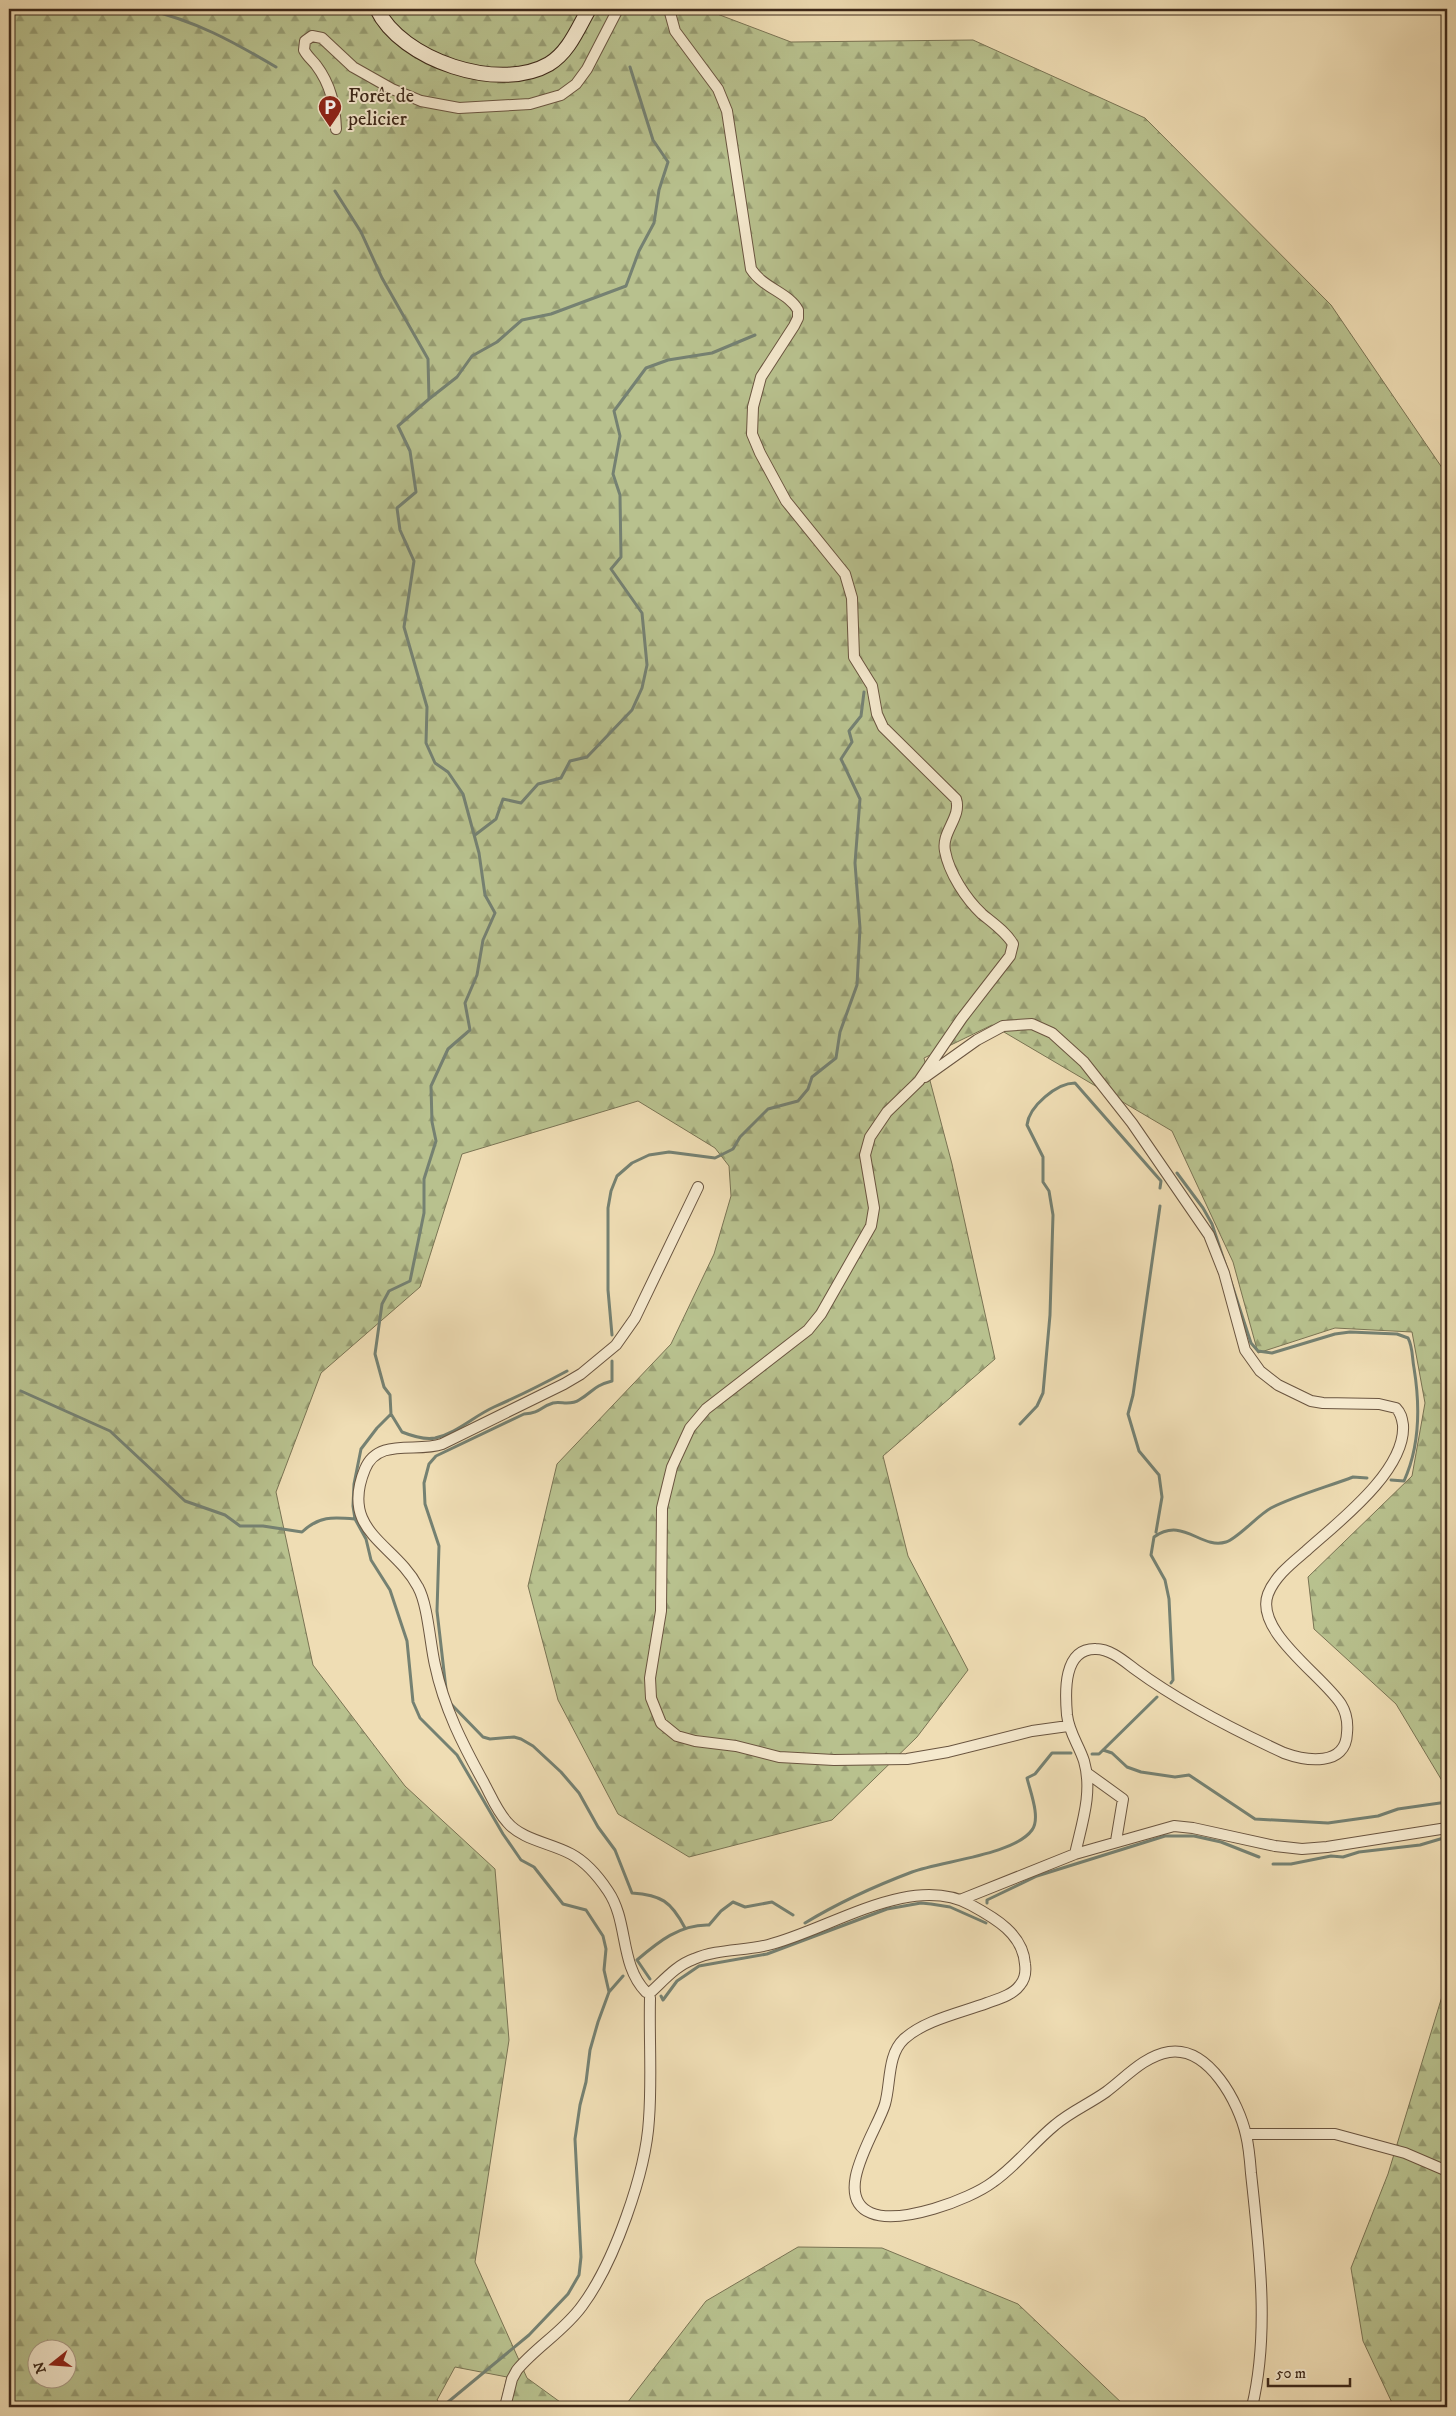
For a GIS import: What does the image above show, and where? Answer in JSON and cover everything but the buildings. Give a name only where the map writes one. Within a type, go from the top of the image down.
[{"type":"street","points":[[377,9],[392,31],[421,53],[470,71],[507,75],[537,70],[557,59],[571,42],[589,9]]},
{"type":"street","points":[[336,129],[334,102],[330,89],[318,67],[304,50],[305,41],[312,36],[322,38],[353,67],[392,89],[421,101],[459,108],[523,105],[561,95],[576,84],[587,69],[618,9]]},
{"type":"street","points":[[669,9],[675,31],[718,88],[727,110],[748,260],[751,269],[760,281],[791,301],[798,310],[796,323],[767,367],[754,397],[752,428],[755,442],[786,501],[845,574],[852,598],[854,657],[872,686],[883,727],[956,799],[957,809],[944,840],[944,848],[951,871],[976,908],[1007,935],[1013,944],[1010,956],[962,1018],[919,1081]]},
{"type":"street","points":[[1068,1726],[1032,1731],[948,1752],[906,1759],[801,1759],[779,1757],[677,1736],[661,1723],[651,1698],[650,1678],[661,1611],[662,1508],[667,1483],[679,1449],[690,1428],[706,1410],[808,1330],[821,1314],[871,1226],[874,1208],[865,1156],[870,1136],[887,1112],[919,1081],[994,1030],[1023,1023],[1041,1026],[1052,1033],[1084,1062],[1132,1123],[1209,1235],[1222,1267],[1245,1350],[1260,1371],[1278,1385],[1311,1401],[1380,1404],[1396,1408],[1402,1418],[1402,1442],[1392,1462],[1360,1500],[1277,1578],[1266,1601],[1268,1618],[1282,1639],[1341,1704],[1348,1727],[1347,1739],[1340,1752],[1329,1758],[1297,1758],[1178,1699],[1115,1655],[1098,1648],[1078,1654],[1070,1666],[1067,1709],[1068,1726],[1081,1752],[1087,1774],[1087,1799],[1075,1854]]},
{"type":"street","points":[[650,1993],[636,1981],[629,1966],[614,1903],[592,1870],[569,1853],[514,1829],[498,1809],[471,1760],[443,1697],[421,1594],[410,1575],[363,1523],[359,1508],[359,1498],[365,1470],[376,1455],[390,1449],[429,1447],[442,1444],[544,1395],[581,1374],[607,1354],[632,1325],[698,1186]]},
{"type":"street","points":[[1087,1774],[1123,1799],[1116,1842]]},
{"type":"street","points":[[960,1900],[1075,1854],[1165,1827],[1180,1826],[1282,1847],[1314,1848],[1447,1828]]},
{"type":"street","points":[[504,2407],[512,2379],[517,2370],[570,2320],[593,2291],[605,2269],[628,2210],[642,2165],[649,2119],[650,1993],[679,1966],[702,1956],[770,1945],[873,1907],[907,1897],[931,1894],[960,1900],[1002,1925],[1018,1940],[1025,1959],[1024,1978],[1018,1988],[1005,1996],[927,2025],[905,2038],[899,2044],[894,2056],[885,2106],[857,2170],[856,2192],[861,2207],[878,2215],[905,2215],[927,2210],[982,2189],[997,2179],[1058,2122],[1106,2092],[1145,2062],[1171,2052],[1186,2054],[1210,2068],[1233,2098],[1246,2134],[1255,2216],[1262,2334],[1262,2355],[1252,2407]]},
{"type":"street","points":[[1246,2134],[1335,2134],[1398,2151],[1447,2171]]},
{"type":"green space","points":[[9,9],[704,9],[791,42],[973,40],[1145,118],[1331,305],[1447,475],[1447,1789],[1396,1704],[1314,1629],[1308,1577],[1412,1476],[1425,1403],[1412,1332],[1335,1328],[1258,1353],[1233,1262],[1172,1131],[992,1025],[924,1058],[952,1164],[995,1359],[883,1456],[908,1556],[968,1670],[917,1737],[832,1820],[689,1857],[618,1814],[558,1700],[528,1586],[557,1464],[671,1344],[714,1254],[731,1196],[729,1166],[715,1148],[638,1101],[462,1154],[420,1287],[321,1373],[276,1492],[313,1665],[405,1786],[495,1869],[509,2040],[475,2262],[527,2378],[567,2407],[500,2407],[507,2377],[455,2367],[437,2400],[445,2407],[9,2407]]},
{"type":"green space","points":[[1447,1980],[1447,2407],[1394,2407],[1363,2341],[1351,2268],[1388,2174]]},
{"type":"green space","points":[[798,2247],[882,2248],[1018,2304],[1126,2407],[624,2407],[706,2301]]},
{"type":"waterway","points":[[145,9],[181,19],[213,33],[276,67]]},
{"type":"waterway","points":[[429,399],[457,377],[472,356],[497,342],[522,320],[551,314],[626,286],[639,251],[654,223],[659,190],[668,162],[653,140],[630,67]]},
{"type":"waterway","points":[[335,191],[361,232],[382,278],[428,359],[429,399],[398,426],[410,451],[416,492],[397,508],[400,530],[414,561],[404,627],[427,707],[426,743],[435,763],[448,772],[463,794],[479,853],[485,895],[495,913],[483,940],[477,975],[465,1003],[470,1030],[448,1049],[431,1086],[432,1122],[436,1141],[424,1179],[424,1213],[410,1281],[389,1291],[382,1304],[375,1354],[384,1387],[390,1395],[391,1414],[377,1428],[361,1449],[354,1484],[353,1506],[355,1519],[366,1539],[371,1560],[390,1590],[407,1641],[413,1702],[420,1718],[457,1755],[503,1834],[521,1860],[534,1867],[563,1904],[586,1910],[603,1936],[606,1949],[604,1970],[609,1992]]},
{"type":"waterway","points":[[475,835],[496,819],[503,799],[521,803],[538,784],[561,778],[570,761],[587,757],[632,710],[642,688],[647,665],[642,613],[611,569],[621,557],[620,495],[613,474],[620,436],[614,411],[646,368],[668,360],[712,353],[755,335]]},
{"type":"waterway","points":[[612,1335],[608,1290],[608,1208],[611,1191],[617,1176],[632,1163],[649,1155],[669,1152],[715,1158],[733,1149],[740,1137],[768,1109],[798,1101],[808,1089],[812,1077],[836,1058],[840,1032],[857,985],[860,928],[855,863],[860,799],[841,759],[852,742],[849,731],[861,716],[864,692]]},
{"type":"waterway","points":[[1020,1424],[1037,1406],[1043,1393],[1050,1315],[1053,1215],[1049,1191],[1043,1182],[1043,1157],[1027,1125],[1033,1110],[1052,1091],[1075,1083],[1161,1181],[1160,1188]]},
{"type":"waterway","points":[[1177,1173],[1203,1208],[1212,1224],[1251,1343],[1258,1351],[1272,1353],[1335,1334],[1350,1332],[1397,1334],[1408,1338],[1412,1349],[1416,1382],[1418,1411],[1416,1440],[1404,1481],[1391,1480]]},
{"type":"waterway","points":[[1156,1532],[1162,1497],[1159,1475],[1139,1451],[1128,1414],[1133,1395],[1160,1206]]},
{"type":"waterway","points":[[446,1689],[437,1611],[439,1546],[425,1504],[424,1483],[429,1464],[436,1456],[524,1414],[537,1411],[553,1403],[576,1402],[597,1387],[612,1381],[612,1361]]},
{"type":"waterway","points":[[391,1414],[402,1432],[422,1438],[435,1438],[451,1432],[487,1411],[567,1371]]},
{"type":"waterway","points":[[21,1391],[110,1431],[185,1501],[225,1515],[240,1526],[263,1526],[302,1532],[320,1520],[355,1519]]},
{"type":"waterway","points":[[1171,1683],[1173,1680],[1169,1599],[1165,1580],[1151,1555],[1154,1537],[1174,1530],[1183,1531],[1208,1542],[1226,1542],[1266,1511],[1281,1503],[1353,1477],[1367,1478]]},
{"type":"waterway","points":[[1092,1754],[1099,1754],[1157,1697]]},
{"type":"waterway","points":[[451,1704],[483,1737],[490,1739],[514,1737],[521,1739],[533,1746],[561,1772],[579,1793],[598,1827],[615,1850],[632,1893],[651,1896],[664,1901],[675,1911],[685,1928]]},
{"type":"waterway","points":[[1103,1750],[1112,1753],[1127,1767],[1141,1772],[1175,1777],[1189,1775],[1255,1819],[1328,1823],[1378,1816],[1398,1809],[1447,1802]]},
{"type":"waterway","points":[[805,1923],[857,1895],[912,1872],[994,1851],[1023,1839],[1032,1830],[1035,1819],[1034,1804],[1027,1778],[1035,1774],[1052,1753],[1071,1753]]},
{"type":"waterway","points":[[987,1903],[987,1900],[1037,1876],[1165,1836],[1194,1836],[1221,1842],[1259,1857]]},
{"type":"waterway","points":[[1273,1864],[1291,1864],[1331,1856],[1343,1857],[1359,1852],[1420,1845],[1447,1837]]},
{"type":"waterway","points":[[650,1979],[637,1960],[670,1935],[698,1925],[709,1925],[721,1911],[733,1902],[745,1907],[772,1902],[793,1915]]},
{"type":"waterway","points":[[661,1996],[663,2000],[677,1981],[699,1966],[767,1954],[887,1909],[921,1903],[931,1904],[950,1907],[986,1923]]},
{"type":"waterway","points":[[442,2407],[529,2335],[568,2294],[579,2275],[581,2257],[575,2139],[580,2105],[586,2082],[590,2050],[598,2022],[609,1992],[623,1976]]},
{"type":"place","name":"Forêt de pelicier","points":[[330,128]]}]
